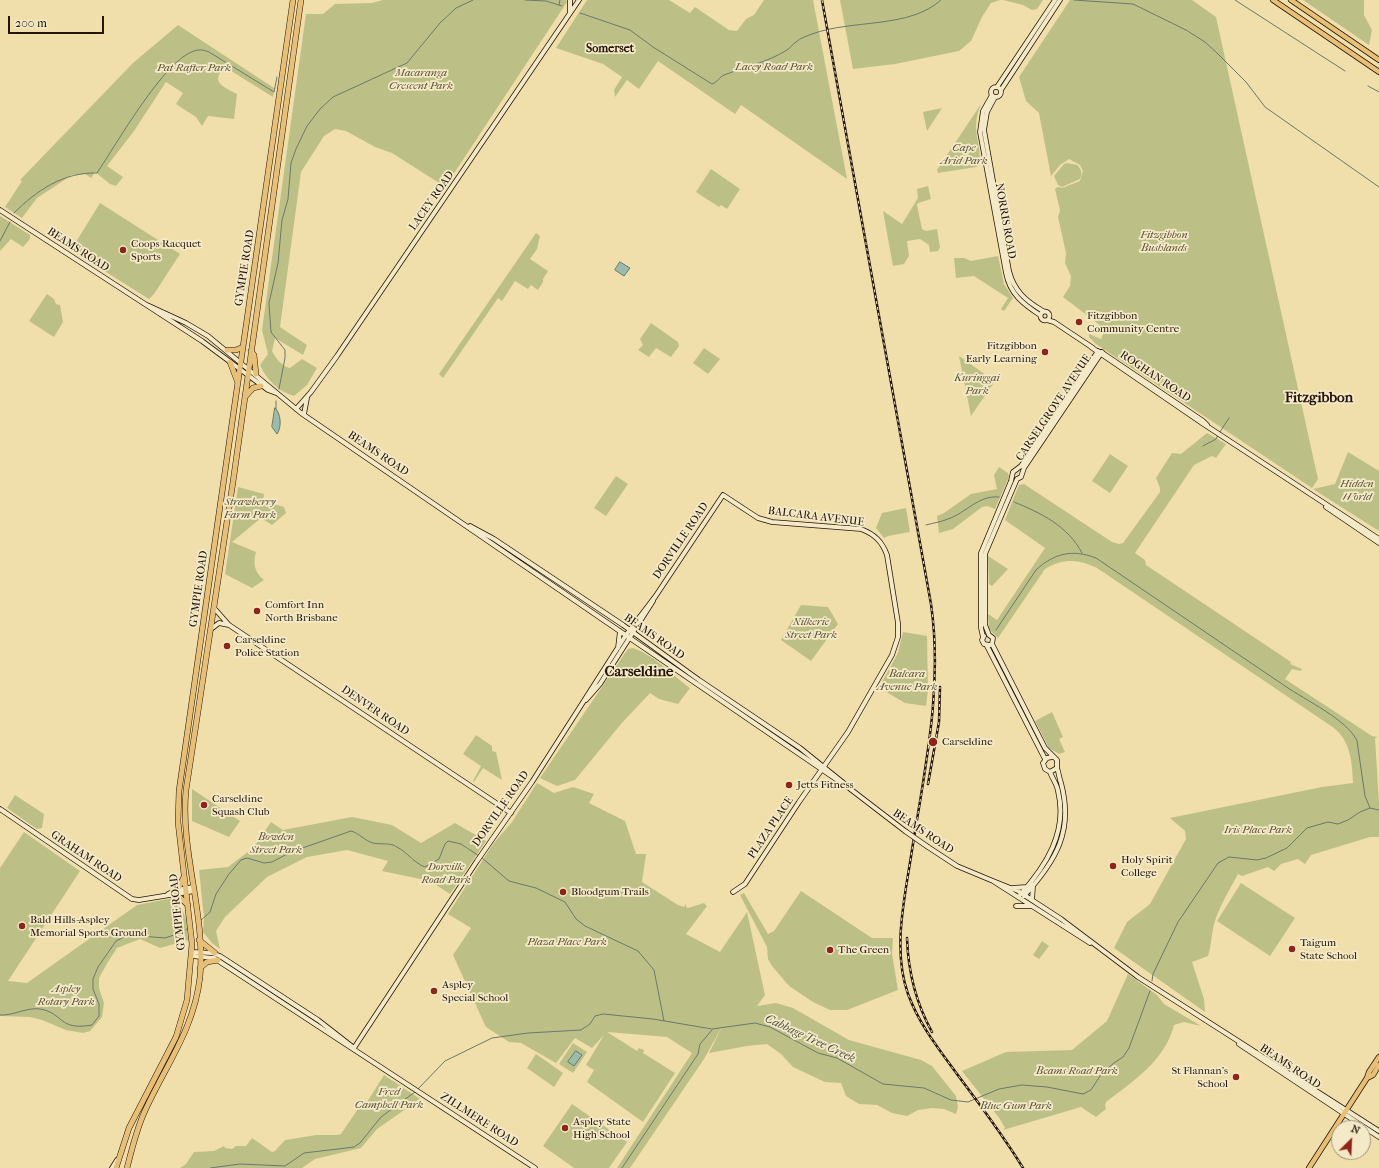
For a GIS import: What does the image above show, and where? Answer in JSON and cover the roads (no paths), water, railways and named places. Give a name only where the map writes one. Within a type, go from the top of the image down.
[{"type":"highway","name":"GYMPIE ROAD","points":[[116,1168],[134,1115],[178,1030],[187,1000],[192,954],[192,937],[179,830],[178,802],[293,0]]},
{"type":"highway","name":"GYMPIE ROAD","points":[[126,1167],[134,1139],[144,1113],[179,1048],[188,1027],[195,1003],[201,954],[186,829],[185,805],[301,0]]},
{"type":"highway","points":[[227,350],[236,350],[243,347]]},
{"type":"highway","points":[[251,351],[254,355],[256,374]]},
{"type":"highway","points":[[230,362],[238,382]]},
{"type":"highway","points":[[245,397],[253,388],[261,386]]},
{"type":"highway","points":[[199,659],[206,660]]},
{"type":"highway","points":[[185,876],[177,892],[188,905]]},
{"type":"highway","points":[[200,940],[215,953]]},
{"type":"highway","points":[[200,968],[209,962],[218,960]]},
{"type":"main road","points":[[570,0],[570,12]]},
{"type":"main road","name":"LACEY ROAD","points":[[296,409],[307,397],[337,356],[509,105],[578,0]]},
{"type":"main road","points":[[999,89],[1055,0]]},
{"type":"main road","points":[[999,89],[1060,0]]},
{"type":"main road","points":[[1273,0],[1379,72]]},
{"type":"main road","points":[[1291,0],[1379,60]]},
{"type":"main road","points":[[992,89],[999,89],[1001,95],[993,96],[992,89]]},
{"type":"main road","name":"NORRIS ROAD","points":[[993,96],[987,112],[984,130],[1009,271],[1020,294],[1042,313]]},
{"type":"main road","name":"BEAMS ROAD","points":[[0,210],[147,305],[230,362],[261,386],[278,394]]},
{"type":"main road","name":"BEAMS ROAD","points":[[147,305],[192,326],[227,350],[296,409],[469,526],[494,539],[631,631],[825,766],[849,788],[928,847],[957,866],[1023,894],[1083,934],[1096,946]]},
{"type":"main road","points":[[1047,312],[1048,318],[1043,320],[1042,313],[1047,312]]},
{"type":"main road","name":"ROGHAN ROAD","points":[[1048,318],[1215,431],[1379,539]]},
{"type":"main road","points":[[188,333],[192,326]]},
{"type":"main road","name":"CARSELGROVE AVENUE","points":[[1020,472],[1099,352]]},
{"type":"main road","points":[[304,414],[307,397]]},
{"type":"main road","points":[[990,645],[993,639],[989,635],[984,625],[985,554],[1015,478],[1014,471],[1020,472],[1021,477],[1015,478]]},
{"type":"main road","points":[[1015,478],[981,553],[981,628],[984,637],[983,643],[990,645],[1045,748],[1052,757],[1057,760],[1057,768],[1066,805],[1062,838],[1052,860],[1034,886],[1019,898]]},
{"type":"main road","name":"DORVILLE ROAD","points":[[585,701],[595,690],[631,631],[723,495]]},
{"type":"main road","name":"BALCARA AVENUE","points":[[723,495],[758,518],[772,522],[861,529],[877,539],[884,546],[887,555],[898,623],[896,644],[877,683],[848,732],[825,766]]},
{"type":"main road","name":"ROGHAN ROAD","points":[[1319,500],[1331,511],[1379,543]]},
{"type":"main road","name":"BEAMS ROAD","points":[[469,526],[477,534],[628,636],[821,771],[849,788]]},
{"type":"main road","name":"DENVER ROAD","points":[[214,608],[229,625],[511,813]]},
{"type":"main road","points":[[211,629],[219,623],[229,625]]},
{"type":"main road","points":[[618,648],[620,631]]},
{"type":"main road","points":[[984,637],[989,635]]},
{"type":"main road","name":"DORVILLE ROAD","points":[[354,1048],[484,850],[511,813],[585,701],[618,648],[628,636]]},
{"type":"main road","points":[[990,645],[1045,759],[1044,767],[1050,772],[1056,782],[1060,799],[1059,828],[1050,855],[1023,894]]},
{"type":"main road","points":[[1045,759],[1052,757]]},
{"type":"main road","points":[[821,771],[825,766]]},
{"type":"main road","points":[[1050,772],[1057,768]]},
{"type":"main road","name":"PLAZA PLACE","points":[[734,892],[745,884],[821,771]]},
{"type":"main road","name":"GRAHAM ROAD","points":[[0,810],[132,899],[139,900],[194,889]]},
{"type":"main road","name":"BEAMS ROAD","points":[[993,881],[1096,946],[1191,1012],[1346,1112],[1379,1131]]},
{"type":"main road","points":[[1032,900],[1034,886]]},
{"type":"main road","points":[[1011,888],[1027,887]]},
{"type":"main road","points":[[1016,906],[1031,906]]},
{"type":"main road","name":"ZILLMERE ROAD","points":[[192,954],[215,953],[318,1020],[350,1043],[354,1048]]},
{"type":"main road","name":"ZILLMERE ROAD","points":[[201,954],[218,960],[354,1048],[534,1168]]},
{"type":"main road","points":[[1308,1168],[1368,1078],[1369,1072],[1379,1057]]},
{"type":"main road","points":[[1368,1078],[1373,1075],[1379,1065]]},
{"type":"main road","name":"BEAMS ROAD","points":[[1346,1112],[1379,1137]]},
{"type":"main road","points":[[112,1168],[119,1157]]},
{"type":"waterway","points":[[279,389],[285,358],[285,350],[271,332],[269,303],[278,263],[282,220],[288,199],[291,163],[307,126],[320,109],[333,97],[407,63],[440,23],[456,8],[473,0]]},
{"type":"waterway","points":[[525,0],[546,1],[562,6]]},
{"type":"waterway","points":[[559,5],[560,0]]},
{"type":"waterway","points":[[580,13],[630,30],[653,47],[712,84],[724,75],[780,54],[799,39],[812,34],[845,26],[897,20],[928,9],[941,0]]},
{"type":"waterway","points":[[1074,0],[1133,4],[1186,30],[1205,42],[1218,54],[1246,82],[1265,107],[1379,187]]},
{"type":"waterway","points":[[1235,0],[1345,71]]},
{"type":"waterway","points":[[14,213],[32,197],[62,179],[85,173],[97,173],[128,124],[155,86],[182,58],[194,51],[202,50],[209,52],[274,92],[277,77]]},
{"type":"waterway","points":[[1368,86],[1379,92]]},
{"type":"waterway","points":[[0,241],[10,222]]},
{"type":"waterway","points":[[276,401],[276,409]]},
{"type":"waterway","points":[[1220,432],[1229,418]]},
{"type":"waterway","points":[[1203,446],[1216,439],[1218,435]]},
{"type":"waterway","points":[[926,525],[943,521],[985,499],[999,497]]},
{"type":"waterway","points":[[1014,502],[1044,516],[1053,522],[1069,535],[1082,553]]},
{"type":"waterway","points":[[996,630],[1036,570],[1043,564],[1057,556],[1072,553],[1088,555],[1096,558],[1285,686],[1336,718],[1345,726],[1357,741],[1365,796],[1370,808]]},
{"type":"waterway","name":"Cabbage Tree Creek","points":[[1152,981],[1153,974],[1178,922],[1218,863],[1229,857],[1257,860],[1266,858],[1287,848],[1307,828],[1328,822],[1338,824],[1370,808],[1379,810]]},
{"type":"waterway","name":"Cabbage Tree Creek","points":[[200,921],[210,912],[216,894],[229,874],[241,860],[247,858],[264,863],[272,862],[291,852],[351,831],[373,843],[394,845],[417,863],[425,867],[439,859],[445,844],[448,841],[461,844],[479,856]]},
{"type":"waterway","name":"Cabbage Tree Creek","points":[[482,858],[509,881],[536,888],[565,902],[576,919],[585,926],[638,951],[654,970],[664,1021]]},
{"type":"waterway","name":"Cabbage Tree Creek","points":[[0,1015],[30,1009],[40,1009],[48,1011],[62,1021],[73,1026],[92,1025],[99,1016],[99,1004],[93,989],[93,979],[98,967],[116,941],[128,935],[165,938],[183,932]]},
{"type":"waterway","name":"Cabbage Tree Creek","points":[[417,1090],[445,1061],[492,1038],[528,1033],[581,1030],[590,1024],[595,1016],[603,1014],[653,1019],[712,1029],[755,1023],[770,1027],[818,1053],[837,1058],[883,1084],[924,1088],[951,1100],[968,1102],[999,1089],[1022,1085],[1047,1087],[1083,1094],[1091,1090],[1102,1073],[1123,1057],[1129,1048],[1150,991]]},
{"type":"waterway","points":[[622,1168],[698,1054],[700,1044],[712,1030]]},
{"type":"waterway","points":[[210,1168],[240,1164],[285,1166],[304,1153],[354,1147],[360,1143],[381,1117],[415,1092]]},
{"type":"railway","points":[[822,0],[931,604],[934,635],[934,697],[931,727],[901,923],[900,941],[903,977],[912,1005],[930,1036],[1023,1168]]},
{"type":"railway","points":[[928,784],[939,722],[940,687]]},
{"type":"railway","points":[[907,938],[909,962],[917,998],[932,1032]]},
{"type":"place","name":"Coops Racquet Sports","points":[[123,250]]},
{"type":"place","name":"Fitzgibbon Community Centre","points":[[1079,322]]},
{"type":"place","name":"Fitzgibbon Early Learning","points":[[1045,352]]},
{"type":"place","name":"Comfort Inn North Brisbane","points":[[257,611]]},
{"type":"place","name":"Carseldine Police Station","points":[[227,646]]},
{"type":"place","name":"Carseldine","points":[[933,742]]},
{"type":"place","name":"Jetts Fitness","points":[[789,785]]},
{"type":"place","name":"Carseldine Squash Club","points":[[204,805]]},
{"type":"place","name":"Holy Spirit College","points":[[1113,866]]},
{"type":"place","name":"Bloodgum Trails","points":[[563,892]]},
{"type":"place","name":"Bald Hills-Aspley Memorial Sports Ground","points":[[22,926]]},
{"type":"place","name":"Taigum State School","points":[[1292,949]]},
{"type":"place","name":"The Green","points":[[830,950]]},
{"type":"place","name":"Aspley Special School","points":[[434,991]]},
{"type":"place","name":"St Flannan's School","points":[[1236,1077]]},
{"type":"place","name":"Aspley State High School","points":[[565,1128]]},
{"type":"district","name":"Somerset","points":[[610,49]]},
{"type":"district","name":"Fitzgibbon","points":[[1319,398]]},
{"type":"district","name":"Carseldine","points":[[639,672]]},
{"type":"park label","name":"Lacey Road Park","points":[[774,67]]},
{"type":"park label","name":"Pat Rafter Park","points":[[194,68]]},
{"type":"park label","name":"Macaranga Crescent Park","points":[[421,79]]},
{"type":"park label","name":"Cape Arid Park","points":[[964,154]]},
{"type":"park label","name":"Fitzgibbon Bushlands","points":[[1164,241]]},
{"type":"park label","name":"Kuringgai Park","points":[[977,384]]},
{"type":"park label","name":"Hidden World","points":[[1357,490]]},
{"type":"park label","name":"Strawberry Farm Park","points":[[250,508]]},
{"type":"park label","name":"Nilkerie Street Park","points":[[811,628]]},
{"type":"park label","name":"Balcara Avenue Park","points":[[907,680]]},
{"type":"park label","name":"Iris Place Park","points":[[1258,830]]},
{"type":"park label","name":"Bowden Street Park","points":[[276,843]]},
{"type":"park label","name":"Dorville Road Park","points":[[446,873]]},
{"type":"park label","name":"Plaza Place Park","points":[[567,942]]},
{"type":"park label","name":"Aspley Rotary Park","points":[[66,995]]},
{"type":"park label","name":"Beams Road Park","points":[[1077,1071]]},
{"type":"park label","name":"Fred Campbell Park","points":[[389,1098]]},
{"type":"park label","name":"Blue Gum Park","points":[[1016,1106]]}]
